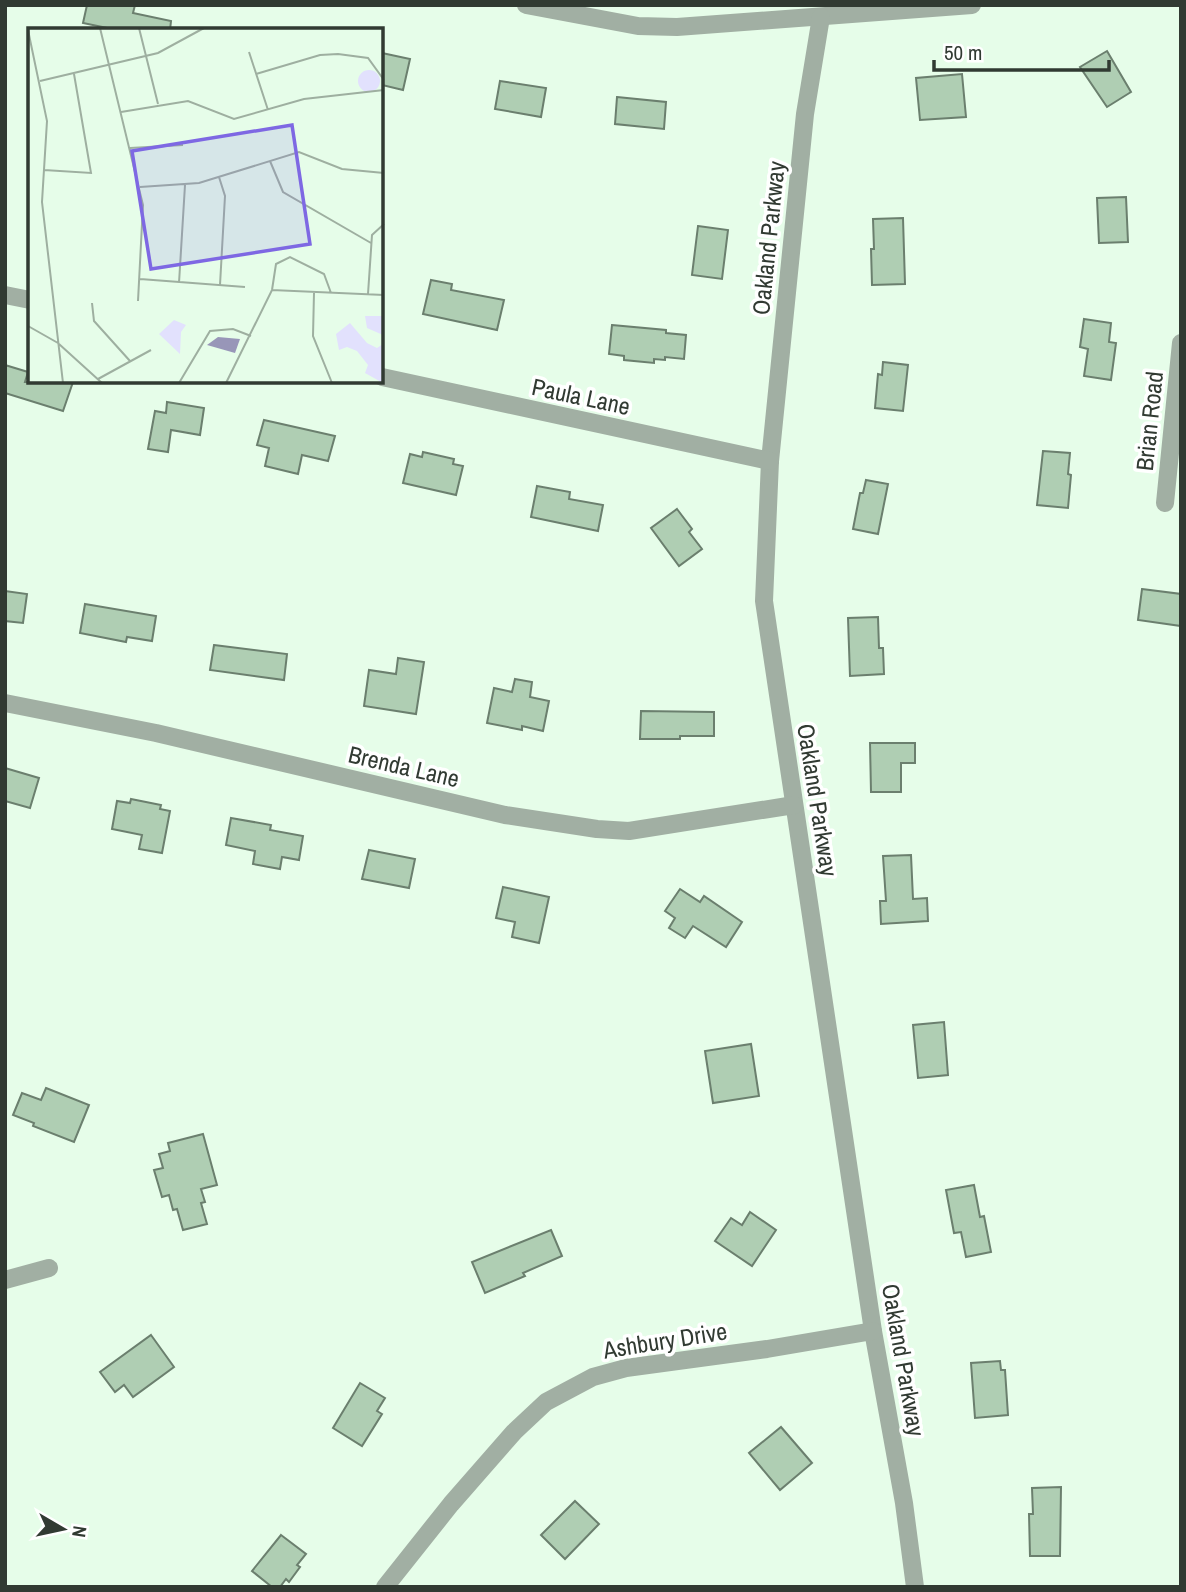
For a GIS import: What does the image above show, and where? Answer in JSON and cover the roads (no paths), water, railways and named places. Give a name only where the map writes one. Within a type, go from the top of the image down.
[{"type":"street","points":[[526,5],[638,26],[677,27],[972,5]]},
{"type":"street","name":"Oakland Parkway","points":[[821,17],[805,114],[770,461],[764,601],[873,1331],[904,1503],[915,1587]]},
{"type":"street","points":[[5,295],[28,300]]},
{"type":"street","name":"Brian Road","points":[[1165,503],[1181,343]]},
{"type":"street","name":"Paula Lane","points":[[383,377],[770,461]]},
{"type":"street","name":"Brenda Lane","points":[[5,703],[156,733],[505,815],[597,830],[629,831],[794,805]]},
{"type":"street","points":[[5,1280],[49,1268]]},
{"type":"street","name":"Ashbury Drive","points":[[386,1587],[451,1504],[514,1432],[546,1402],[593,1377],[626,1368],[873,1331]]}]
